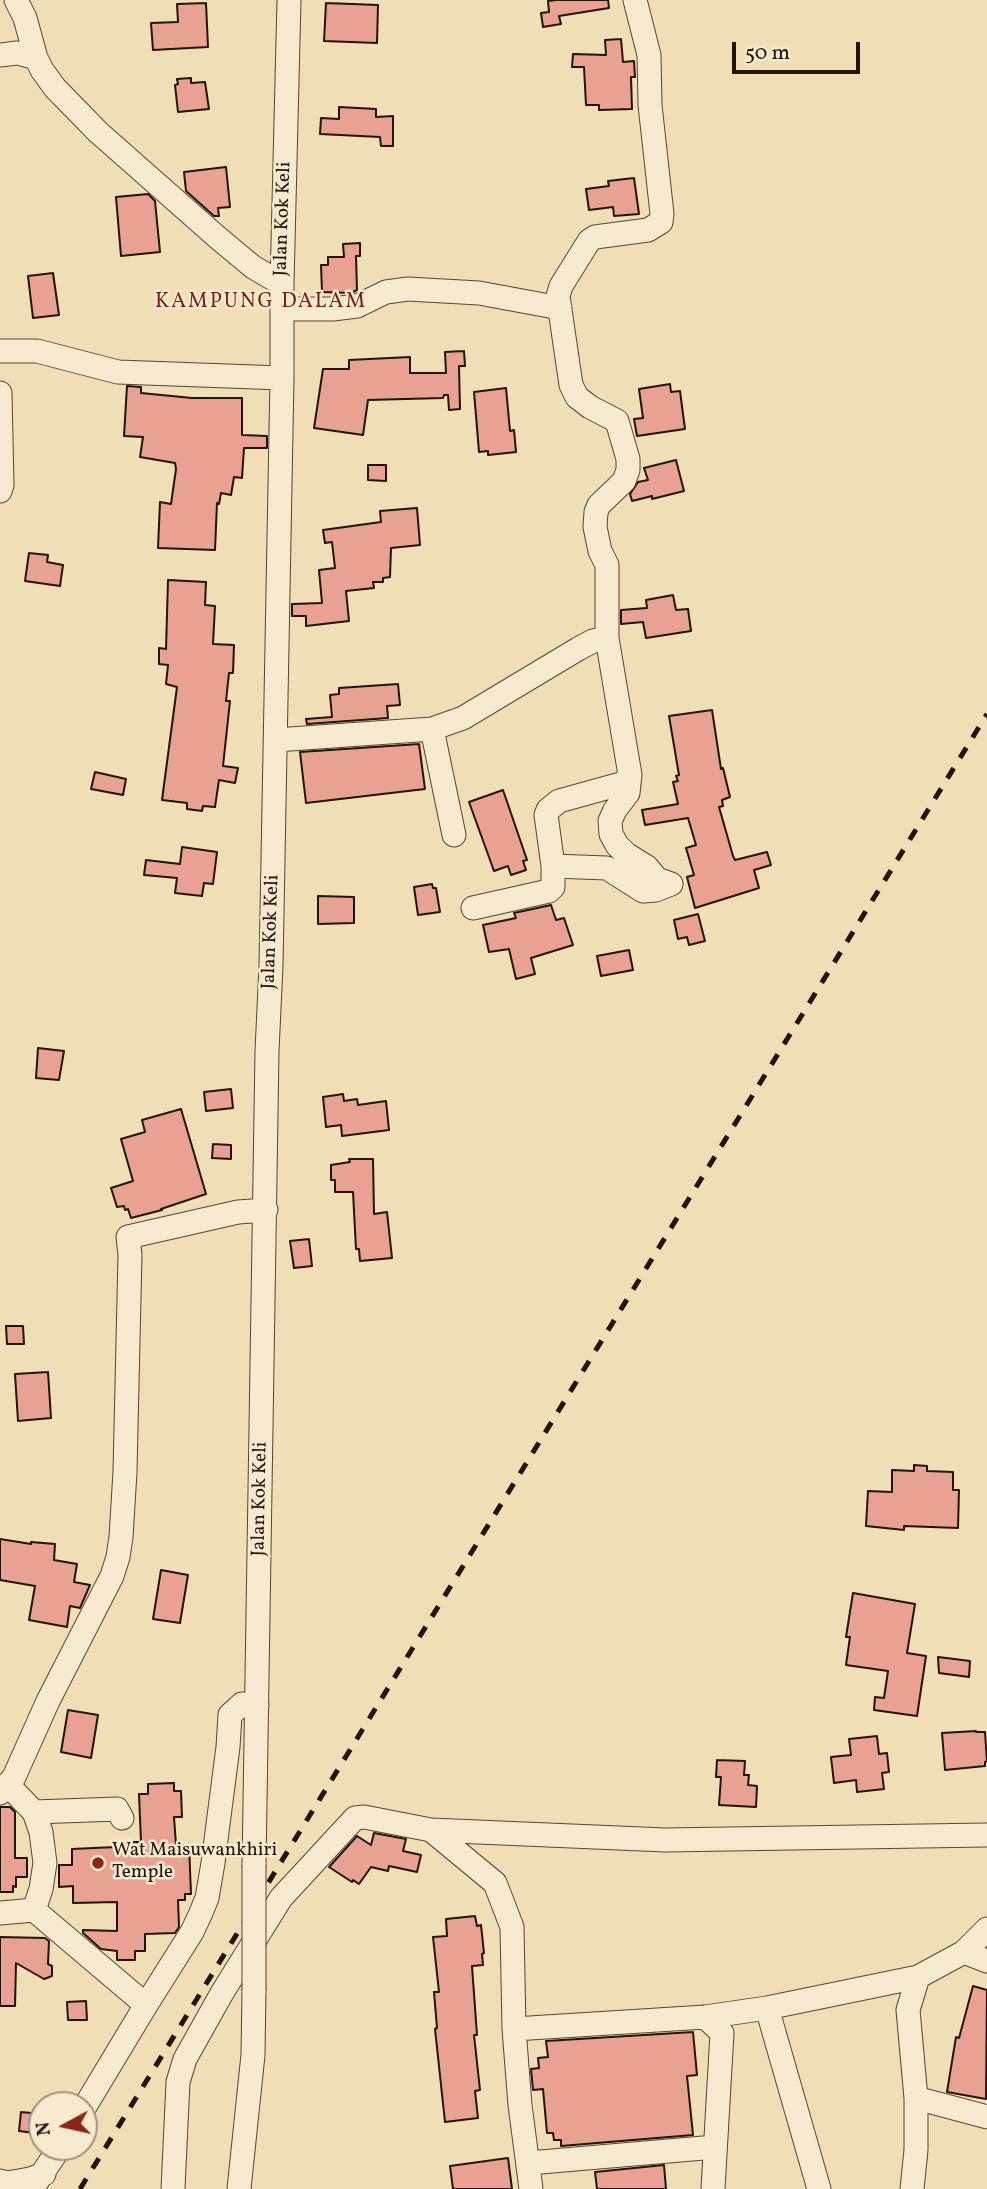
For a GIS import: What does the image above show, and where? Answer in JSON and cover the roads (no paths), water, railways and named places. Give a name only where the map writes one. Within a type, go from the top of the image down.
[{"type":"street","points":[[16,0],[36,58],[55,88],[98,132],[253,267],[282,284]]},
{"type":"street","name":"Jalan Kok Keli","points":[[239,2189],[253,2055],[267,1051],[276,740],[289,0]]},
{"type":"street","points":[[553,866],[607,868],[643,891],[656,890],[671,884],[657,879],[647,867],[626,854],[611,834],[610,821],[628,793],[630,775],[607,638],[607,565],[600,551],[595,527],[599,505],[624,481],[628,460],[617,421],[590,407],[578,397],[570,385],[558,296],[561,286],[589,241],[595,237],[648,230],[661,222],[650,105],[649,55],[635,0]]},
{"type":"street","points":[[0,54],[17,53],[36,58]]},
{"type":"street","points":[[282,309],[357,306],[387,292],[408,289],[479,293],[560,308]]},
{"type":"street","points":[[0,351],[37,351],[118,372],[282,378]]},
{"type":"street","points":[[0,393],[0,491]]},
{"type":"street","points":[[276,740],[432,729],[463,718],[578,649],[593,641],[607,638]]},
{"type":"street","points":[[432,729],[454,835]]},
{"type":"street","points":[[473,908],[549,891],[554,887],[546,815],[548,810],[559,801],[624,783],[630,775]]},
{"type":"street","points":[[34,1910],[45,1863],[41,1832],[34,1812],[4,1789],[14,1777],[48,1701],[112,1576],[118,1557],[125,1472],[128,1237],[238,1212],[266,1210]]},
{"type":"street","points":[[94,2091],[192,1933],[206,1898],[213,1863],[230,1715],[242,1704],[257,1705]]},
{"type":"street","points":[[34,1812],[117,1809],[122,1818]]},
{"type":"street","points":[[173,2189],[178,2082],[185,2059],[281,1898],[355,1818],[364,1817],[431,1830],[665,1840],[987,1835]]},
{"type":"street","points":[[431,1830],[495,1883],[512,1927],[514,2029],[531,2189]]},
{"type":"street","points":[[0,1913],[34,1910],[146,2005]]},
{"type":"street","points":[[514,2029],[705,2017],[767,2008],[918,1977],[964,1952],[987,1929]]},
{"type":"street","points":[[964,1952],[987,1961]]},
{"type":"street","points":[[912,2189],[916,2150],[916,2098],[908,2010],[918,1977]]},
{"type":"street","points":[[767,2008],[819,2189]]},
{"type":"street","points":[[713,2189],[722,2033],[735,2012]]},
{"type":"street","points":[[705,2017],[722,2033]]},
{"type":"street","points":[[916,2098],[987,2117]]},
{"type":"street","points":[[529,2163],[715,2147]]},
{"type":"street","points":[[0,2181],[38,2181],[51,2161]]},
{"type":"railway","points":[[80,2189],[987,714]]},
{"type":"place","name":"Wat Maisuwankhiri Temple","points":[[98,1863]]},
{"type":"district","name":"KAMPUNG DALAM","points":[[261,303]]}]
